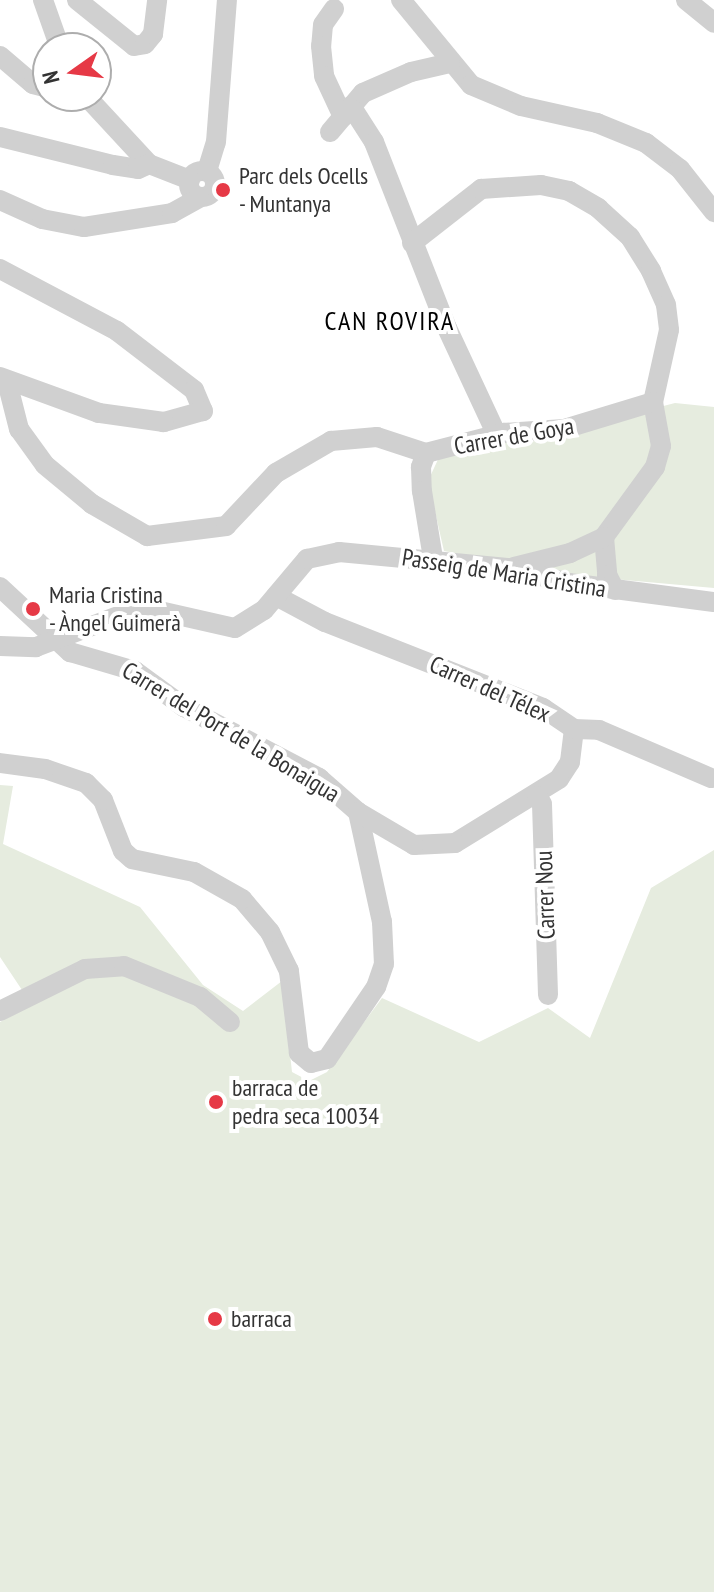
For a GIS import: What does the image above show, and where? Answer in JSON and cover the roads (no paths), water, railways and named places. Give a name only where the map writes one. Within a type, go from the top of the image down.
[{"type":"street","points":[[43,0],[54,32]]},
{"type":"street","points":[[77,0],[134,46],[145,44],[153,34],[157,0]]},
{"type":"street","points":[[0,200],[42,219],[84,227],[172,213],[199,183],[216,142],[227,0]]},
{"type":"street","points":[[401,0],[450,63],[489,95],[597,123],[646,143],[680,169],[714,212]]},
{"type":"street","points":[[686,0],[714,23]]},
{"type":"street","points":[[334,9],[323,25],[323,61],[341,118],[374,142],[412,243],[497,435]]},
{"type":"street","points":[[0,56],[32,83]]},
{"type":"street","points":[[341,118],[387,82],[450,63]]},
{"type":"street","points":[[101,112],[149,164],[199,183]]},
{"type":"street","points":[[0,137],[113,165],[138,169],[149,164]]},
{"type":"street","points":[[412,243],[467,196],[494,185],[556,187],[598,208],[630,237],[666,305],[668,339],[653,402],[661,423],[655,467],[604,537],[570,553],[507,568]]},
{"type":"street","points":[[0,269],[117,331],[194,390],[203,411],[164,422],[99,413],[4,379]]},
{"type":"street","name":"Carrer de Goya","points":[[4,379],[19,429],[45,465],[92,504],[147,536],[226,526],[276,473],[331,441],[377,437],[426,453],[497,435],[564,429],[653,402]]},
{"type":"street","points":[[426,453],[421,479],[433,558]]},
{"type":"street","points":[[604,537],[607,575],[615,590]]},
{"type":"street","name":"Passeig de Maria Cristina","points":[[0,646],[36,647],[142,607],[235,628],[276,596],[293,571],[322,555],[368,551],[507,568],[615,590],[714,602]]},
{"type":"street","name":"Carrer del Port de la Bonaigua","points":[[0,587],[70,652],[135,671],[184,707],[319,778],[358,812],[382,922],[384,964],[376,987],[331,1055],[311,1063],[299,1053],[289,971],[252,908],[194,872],[132,859],[123,851],[103,800],[86,783],[45,769],[0,763]]},
{"type":"street","name":"Carrer del Télex","points":[[276,596],[325,622],[543,708],[574,729],[570,762],[537,796],[455,843],[437,848],[414,845],[358,812]]},
{"type":"street","points":[[574,729],[599,730],[711,778]]},
{"type":"street","name":"Carrer Nou","points":[[537,796],[542,804],[548,995]]},
{"type":"street","points":[[0,1011],[85,969],[124,966],[200,997],[230,1022]]},
{"type":"place","name":"Parc dels Ocells - Muntanya","points":[[223,190]]},
{"type":"place","name":"Maria Cristina - Àngel Guimerà","points":[[33,609]]},
{"type":"place","name":"barraca de pedra seca 10034","points":[[216,1102]]},
{"type":"place","name":"barraca","points":[[215,1319]]},
{"type":"district","name":"CAN ROVIRA","points":[[390,321]]}]
